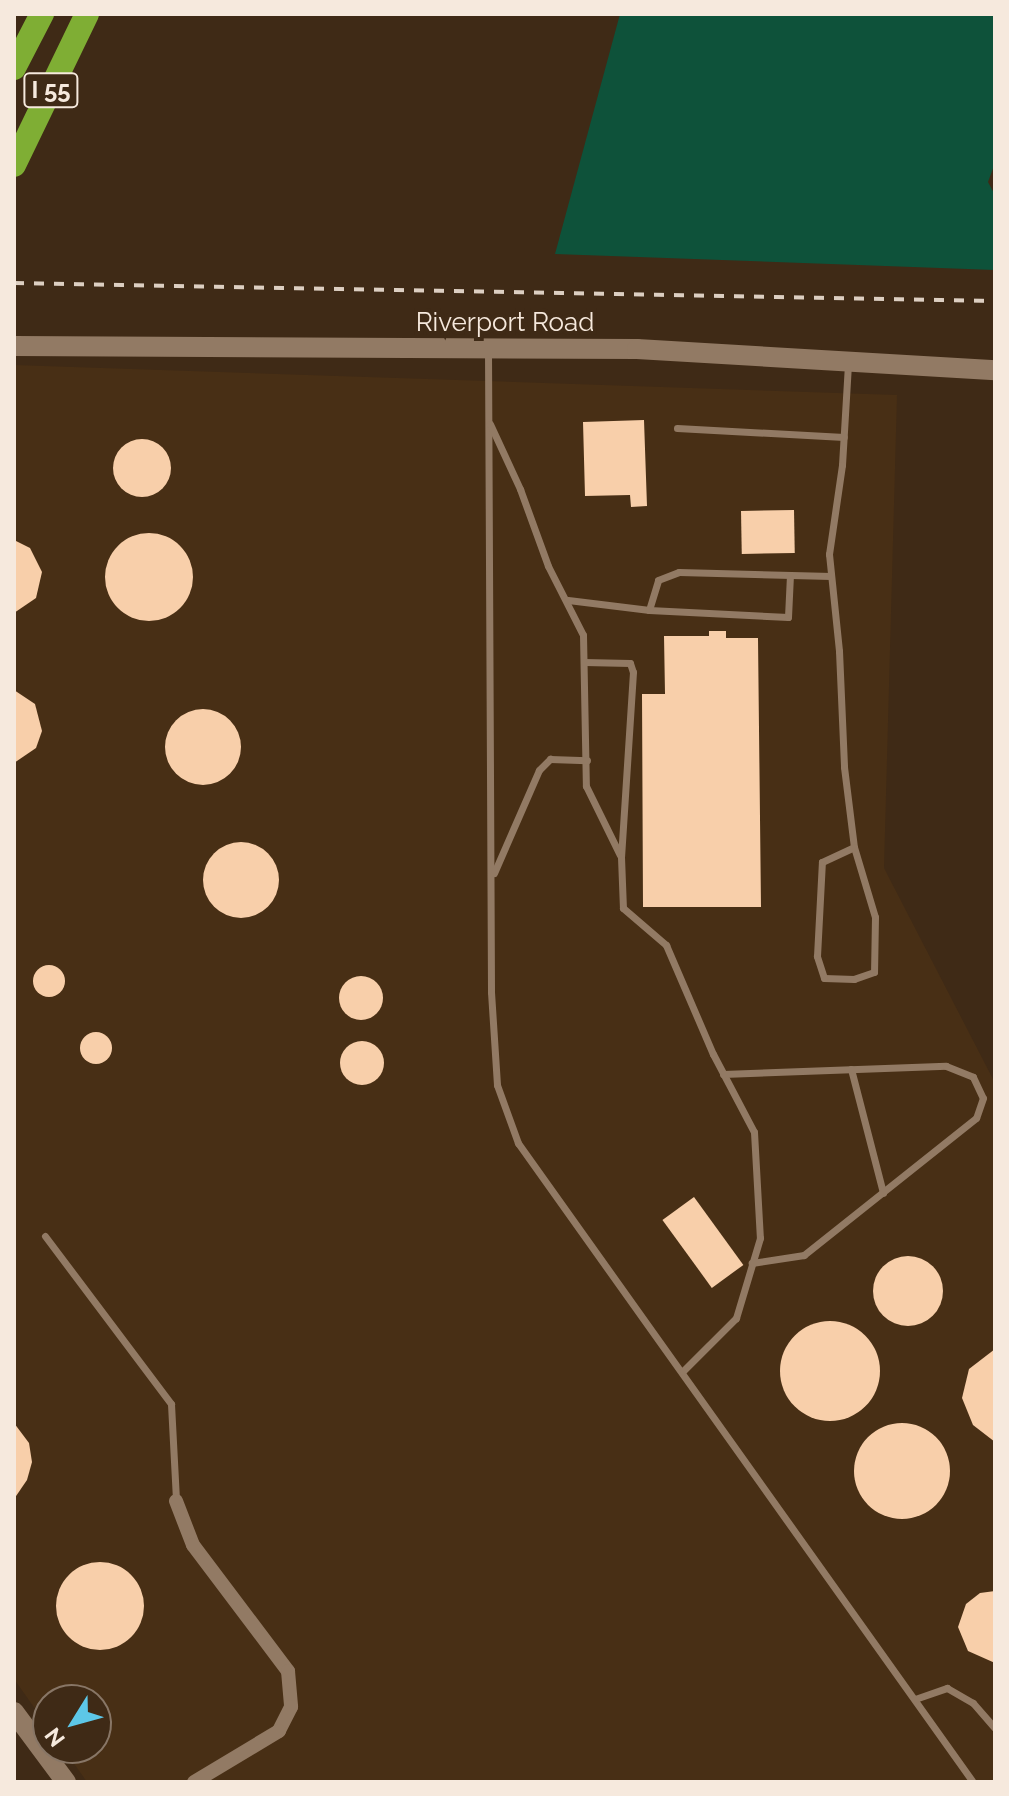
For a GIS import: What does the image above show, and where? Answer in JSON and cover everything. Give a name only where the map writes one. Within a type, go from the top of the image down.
[{"type":"highway","name":"I 55","points":[[14,68],[42,14]]},
{"type":"highway","name":"I 55","points":[[14,165],[87,14]]},
{"type":"main road","name":"Riverport Road","points":[[14,346],[637,349],[994,370]]},
{"type":"main road","points":[[14,1712],[66,1782]]},
{"type":"street","points":[[176,1501],[193,1545],[288,1671],[291,1707],[279,1731],[194,1782]]},
{"type":"lane","points":[[488,349],[491,992],[497,1085],[518,1143],[973,1782]]},
{"type":"lane","points":[[848,361],[844,437],[829,554],[844,767],[854,847],[875,917],[874,972],[854,979],[824,978],[817,956],[822,862],[854,847]]},
{"type":"lane","points":[[489,421],[520,489],[548,566],[568,600],[583,635],[586,786],[621,857]]},
{"type":"lane","points":[[677,428],[844,437]]},
{"type":"lane","points":[[649,610],[658,580],[679,572],[831,576]]},
{"type":"lane","points":[[568,600],[649,610],[788,617],[790,575]]},
{"type":"lane","points":[[584,662],[630,663],[633,672],[621,857],[623,908],[666,945],[723,1074],[754,1132],[760,1238],[736,1318],[683,1371]]},
{"type":"lane","points":[[491,879],[539,770],[550,759],[587,760]]},
{"type":"lane","points":[[723,1074],[946,1066],[973,1077],[983,1098],[976,1118],[804,1255],[752,1263]]},
{"type":"lane","points":[[851,1069],[883,1193]]},
{"type":"lane","points":[[45,1236],[171,1404],[176,1501]]},
{"type":"lane","points":[[915,1699],[947,1688],[973,1703],[995,1728]]},
{"type":"shaded area","points":[[14,365],[897,395],[884,868],[995,1083],[995,1782],[87,1782],[74,1764],[112,1764],[112,1684],[32,1684],[32,1704],[14,1679]]},
{"type":"green space","points":[[620,14],[995,14],[995,163],[988,182],[995,195],[995,270],[555,254]]},
{"type":"building","points":[[644,420],[647,506],[631,507],[630,495],[585,496],[583,422]]},
{"type":"building","points":[[142,439],[163,447],[171,468],[163,489],[142,497],[121,489],[113,468],[121,447]]},
{"type":"building","points":[[794,510],[795,553],[742,554],[741,511]]},
{"type":"building","points":[[149,533],[166,537],[180,546],[189,560],[193,577],[189,594],[180,608],[166,617],[149,621],[132,617],[118,608],[109,594],[105,577],[109,560],[118,546],[132,537]]},
{"type":"building","points":[[14,540],[30,548],[42,572],[36,598],[14,613]]},
{"type":"building","points":[[709,631],[726,631],[726,638],[758,638],[761,907],[643,907],[642,694],[665,694],[664,636],[709,636]]},
{"type":"building","points":[[14,690],[35,704],[42,731],[36,748],[14,763]]},
{"type":"building","points":[[203,709],[217,712],[230,720],[238,733],[241,747],[238,761],[230,774],[217,782],[203,785],[189,782],[176,774],[168,761],[165,747],[168,733],[176,720],[189,712]]},
{"type":"building","points":[[241,842],[255,845],[268,853],[276,866],[279,880],[276,894],[268,907],[255,915],[241,918],[227,915],[214,907],[206,894],[203,880],[206,866],[214,853],[227,845]]},
{"type":"building","points":[[49,965],[60,970],[65,981],[60,992],[49,997],[38,992],[33,981],[38,970]]},
{"type":"building","points":[[361,976],[377,982],[383,998],[377,1014],[361,1020],[345,1014],[339,998],[345,982]]},
{"type":"building","points":[[96,1032],[107,1037],[112,1048],[107,1059],[96,1064],[85,1059],[80,1048],[85,1037]]},
{"type":"building","points":[[362,1041],[378,1047],[384,1063],[378,1079],[362,1085],[346,1079],[340,1063],[346,1047]]},
{"type":"building","points":[[694,1197],[743,1265],[712,1288],[662,1220]]},
{"type":"building","points":[[908,1256],[927,1262],[937,1272],[943,1291],[937,1310],[927,1320],[908,1326],[889,1320],[879,1310],[873,1291],[879,1272],[889,1262]]},
{"type":"building","points":[[830,1321],[849,1325],[865,1336],[876,1352],[880,1371],[876,1390],[865,1406],[849,1417],[830,1421],[811,1417],[795,1406],[784,1390],[780,1371],[784,1352],[795,1336],[811,1325]]},
{"type":"building","points":[[995,1349],[995,1442],[973,1425],[962,1398],[969,1369]]},
{"type":"building","points":[[14,1423],[29,1443],[32,1462],[27,1480],[14,1499]]},
{"type":"building","points":[[902,1423],[920,1427],[936,1437],[946,1453],[950,1471],[946,1489],[936,1505],[920,1515],[902,1519],[884,1515],[868,1505],[858,1489],[854,1471],[858,1453],[868,1437],[884,1427]]},
{"type":"building","points":[[100,1562],[117,1566],[131,1575],[140,1589],[144,1606],[140,1623],[131,1637],[117,1646],[100,1650],[83,1646],[69,1637],[60,1623],[56,1606],[60,1589],[69,1575],[83,1566]]},
{"type":"building","points":[[995,1591],[995,1663],[968,1651],[958,1627],[966,1604],[980,1593]]},
{"type":"railway","points":[[14,283],[995,301]]}]
